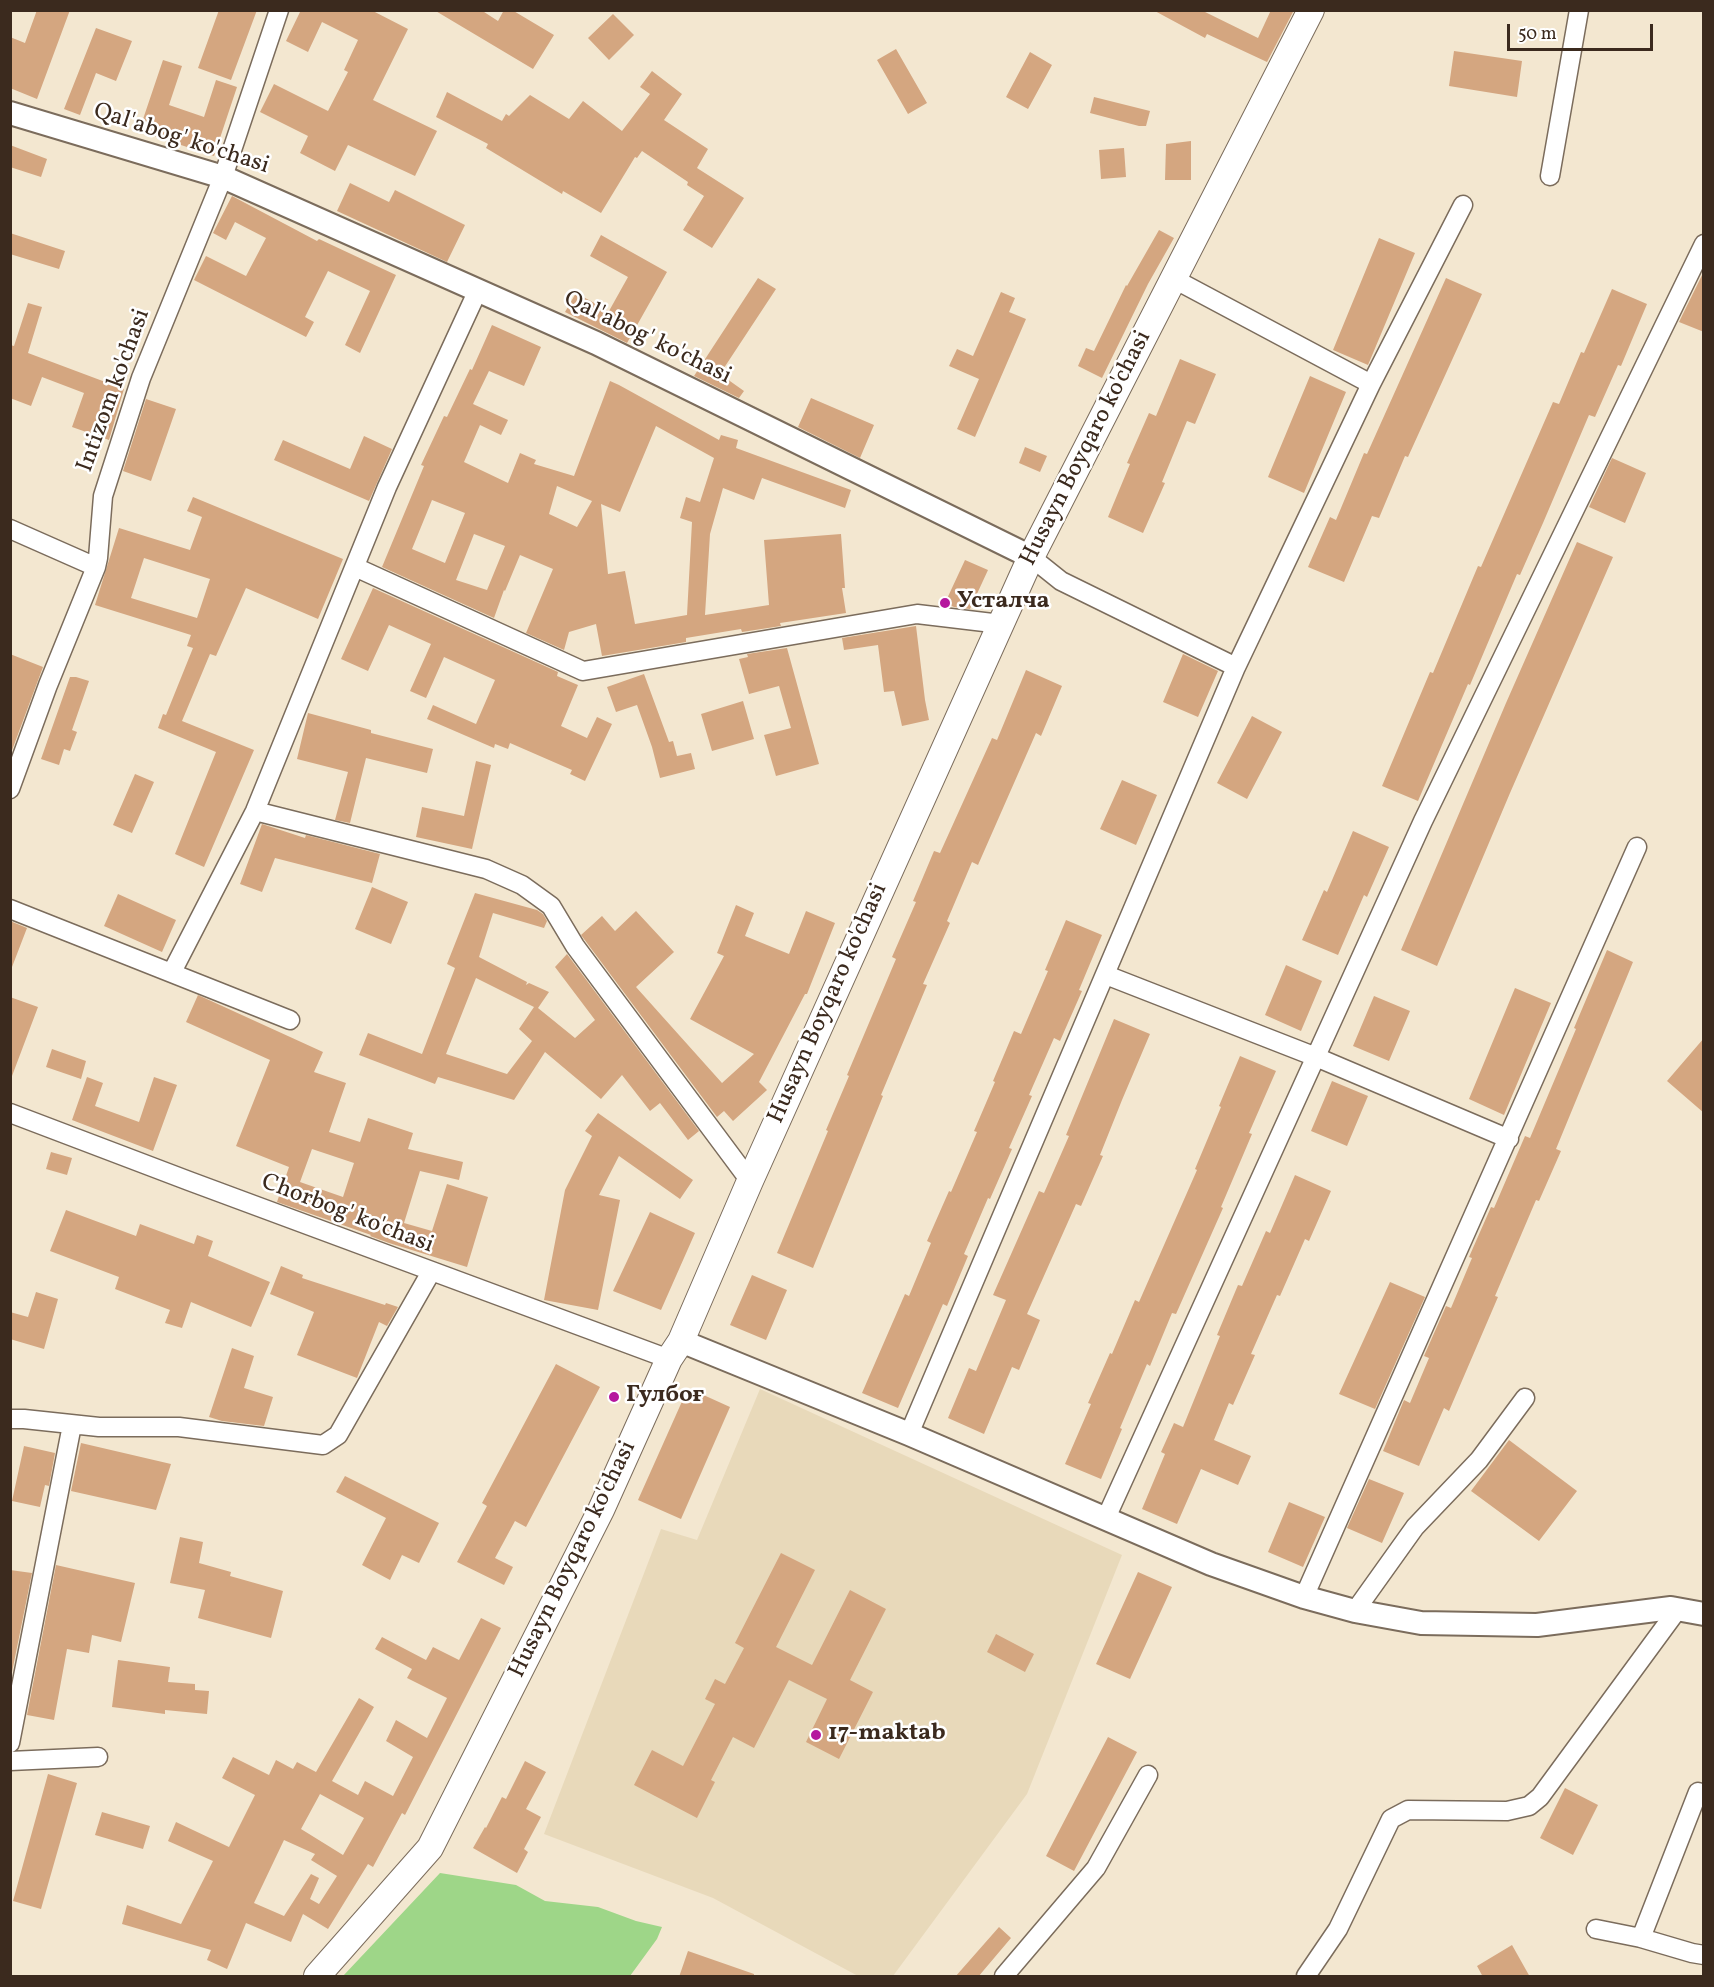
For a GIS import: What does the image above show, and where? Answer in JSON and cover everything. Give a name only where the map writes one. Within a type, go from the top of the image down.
[{"type":"main road","name":"Husayn Boyqaro ko'chasi","points":[[317,1977],[430,1848],[601,1510],[1031,557],[1311,10]]},
{"type":"street","name":"Intizom ko'chasi","points":[[10,789],[96,567],[103,496],[141,378],[223,177],[279,10]]},
{"type":"street","points":[[1550,176],[1580,10]]},
{"type":"street","name":"Qal'abog' ko'chasi","points":[[10,114],[223,177],[596,343],[1031,557],[1061,581],[1236,667]]},
{"type":"street","points":[[909,1434],[1236,667],[1371,384],[1463,205]]},
{"type":"street","points":[[1106,1518],[1428,810],[1704,244]]},
{"type":"street","points":[[1174,279],[1371,384]]},
{"type":"street","points":[[172,972],[255,811],[387,487],[478,290]]},
{"type":"street","points":[[10,529],[96,567]]},
{"type":"street","points":[[355,567],[583,671],[917,614],[1001,624]]},
{"type":"street","points":[[255,811],[486,869],[522,885],[551,906],[575,946],[750,1181]]},
{"type":"street","points":[[1304,1598],[1637,847]]},
{"type":"street","points":[[10,909],[290,1020]]},
{"type":"street","points":[[1106,975],[1316,1058],[1509,1139]]},
{"type":"street","name":"Сhorbog' ko'chasi","points":[[10,1113],[430,1272],[675,1350]]},
{"type":"street","points":[[10,1419],[99,1427],[178,1426],[323,1445],[338,1435],[430,1272]]},
{"type":"street","points":[[675,1350],[909,1434],[1211,1564],[1304,1598],[1355,1611],[1421,1623],[1537,1626],[1671,1608],[1704,1614]]},
{"type":"street","points":[[1355,1611],[1415,1527],[1479,1460],[1525,1398]]},
{"type":"street","points":[[10,1743],[72,1425]]},
{"type":"street","points":[[1306,1977],[1338,1929],[1391,1819],[1408,1810],[1507,1811],[1528,1806],[1540,1797],[1678,1609]]},
{"type":"street","points":[[10,1761],[98,1757]]},
{"type":"street","points":[[1004,1977],[1096,1868],[1148,1775]]},
{"type":"street","points":[[1641,1938],[1698,1792]]},
{"type":"street","points":[[1596,1929],[1704,1955]]},
{"type":"shaded area","name":"17-maktab","points":[[760,1389],[1122,1555],[1027,1794],[893,1976],[858,1976],[713,1898],[544,1834],[661,1529],[697,1540]]},
{"type":"green space","points":[[440,1873],[516,1885],[545,1901],[598,1907],[636,1921],[662,1927],[657,1939],[630,1976],[343,1976]]},
{"type":"building","points":[[37,10],[70,10],[37,99],[10,88],[10,37],[25,43]]},
{"type":"building","points":[[219,10],[257,10],[231,80],[198,68]]},
{"type":"building","points":[[297,10],[371,10],[408,29],[373,100],[437,131],[415,176],[348,145],[335,171],[300,153],[308,136],[260,112],[274,84],[328,111],[348,72],[344,70],[358,40],[322,22],[308,52],[286,41],[300,12]]},
{"type":"building","points":[[434,10],[481,10],[498,21],[504,10],[512,10],[554,35],[533,69]]},
{"type":"building","points":[[1153,10],[1201,10],[1258,38],[1271,10],[1294,10],[1267,62],[1207,34],[1205,38]]},
{"type":"building","points":[[613,14],[634,35],[609,60],[588,38]]},
{"type":"building","points":[[96,28],[132,41],[116,81],[96,73],[80,115],[64,109]]},
{"type":"building","points":[[896,49],[927,103],[908,114],[877,60]]},
{"type":"building","points":[[1454,51],[1522,61],[1517,97],[1449,86]]},
{"type":"building","points":[[1030,52],[1052,65],[1028,109],[1006,97]]},
{"type":"building","points":[[163,60],[182,66],[169,105],[204,117],[216,80],[237,87],[214,156],[139,131]]},
{"type":"building","points":[[652,71],[682,94],[664,120],[708,149],[697,168],[744,198],[712,248],[683,230],[704,196],[687,185],[688,182],[642,151],[637,158],[635,157],[601,213],[563,191],[562,194],[486,148],[488,144],[436,117],[447,92],[502,121],[506,114],[509,116],[530,95],[569,119],[583,101],[622,131],[650,94],[640,87]]},
{"type":"building","points":[[1094,97],[1150,111],[1146,126],[1090,113]]},
{"type":"building","points":[[1191,141],[1191,180],[1165,180],[1166,144]]},
{"type":"building","points":[[10,145],[47,159],[41,177],[10,167]]},
{"type":"building","points":[[1124,148],[1126,177],[1101,179],[1099,150]]},
{"type":"building","points":[[350,183],[389,202],[395,190],[465,225],[447,262],[337,211]]},
{"type":"building","points":[[232,196],[317,241],[319,239],[396,275],[360,353],[345,345],[370,291],[328,271],[305,317],[314,322],[306,337],[194,280],[206,256],[246,276],[266,238],[235,222],[226,240],[213,233]]},
{"type":"building","points":[[1159,230],[1174,238],[1148,284],[1102,378],[1078,366],[1086,348],[1094,351],[1126,285]]},
{"type":"building","points":[[10,233],[65,251],[59,269],[10,254]]},
{"type":"building","points":[[601,235],[667,272],[627,343],[565,312],[576,293],[609,311],[628,277],[590,256]]},
{"type":"building","points":[[1379,238],[1415,253],[1368,365],[1333,350]]},
{"type":"building","points":[[1704,271],[1704,332],[1679,322]]},
{"type":"building","points":[[758,278],[776,289],[720,374],[744,391],[739,398],[694,376]]},
{"type":"building","points":[[1446,278],[1482,294],[1408,457],[1405,456],[1379,518],[1372,516],[1344,582],[1308,567],[1330,517],[1336,520],[1364,453],[1367,454]]},
{"type":"building","points":[[1612,289],[1647,304],[1621,366],[1618,365],[1595,417],[1589,415],[1418,801],[1382,786],[1430,672],[1433,673],[1478,566],[1481,567],[1553,402],[1559,404]]},
{"type":"building","points":[[1001,292],[1015,298],[1009,312],[1026,319],[975,437],[957,429],[979,379],[949,366],[957,349],[973,356]]},
{"type":"building","points":[[28,303],[42,307],[28,353],[124,389],[109,440],[72,427],[84,393],[42,377],[31,406],[10,398],[10,345],[14,346]]},
{"type":"building","points":[[492,325],[541,347],[524,386],[489,371],[473,404],[508,420],[501,435],[480,425],[464,462],[508,483],[520,453],[536,460],[534,464],[574,476],[610,381],[719,440],[721,435],[738,440],[736,448],[851,490],[845,508],[762,478],[754,500],[723,488],[710,534],[705,615],[769,605],[764,540],[841,534],[845,588],[842,588],[846,613],[780,623],[781,626],[742,632],[741,629],[686,638],[686,642],[602,656],[596,624],[569,632],[564,650],[526,633],[553,569],[520,555],[494,618],[382,567],[424,466],[421,465],[444,416],[447,417],[470,369],[472,370]],"holes":[[[656,426],[714,458],[700,502],[686,497],[680,518],[692,522],[687,615],[635,624],[625,571],[608,574],[601,504],[620,512]],[[557,486],[592,501],[577,527],[549,514]],[[432,500],[465,513],[445,563],[412,549]],[[474,534],[505,546],[487,590],[456,580]]]},
{"type":"building","points":[[1180,359],[1216,374],[1195,424],[1187,421],[1162,482],[1165,483],[1143,533],[1108,517],[1130,464],[1127,463],[1149,413],[1156,416]]},
{"type":"building","points":[[1310,376],[1346,392],[1304,493],[1268,477]]},
{"type":"building","points":[[811,398],[874,425],[860,458],[798,427]]},
{"type":"building","points":[[146,399],[176,409],[151,481],[123,471]]},
{"type":"building","points":[[364,436],[392,449],[369,501],[274,460],[283,440],[350,469]]},
{"type":"building","points":[[1025,447],[1047,456],[1040,472],[1019,463]]},
{"type":"building","points":[[1612,458],[1646,473],[1625,523],[1589,507]]},
{"type":"building","points":[[193,497],[343,559],[318,619],[246,588],[216,656],[210,654],[182,721],[254,750],[204,867],[175,854],[216,752],[158,728],[163,714],[166,715],[193,648],[187,646],[191,635],[95,605],[119,528],[190,550],[202,517],[187,511]],"holes":[[[144,558],[210,579],[197,618],[131,598]]]},
{"type":"building","points":[[1577,542],[1613,557],[1437,966],[1401,950]]},
{"type":"building","points":[[965,560],[988,570],[970,609],[945,603]]},
{"type":"building","points":[[373,588],[558,672],[557,676],[578,685],[561,726],[587,738],[597,717],[612,724],[585,781],[570,774],[572,770],[510,743],[508,749],[495,744],[494,748],[427,719],[433,705],[476,724],[495,680],[444,657],[426,698],[410,691],[431,644],[389,625],[368,671],[341,659]]},
{"type":"building","points":[[916,626],[929,720],[902,726],[894,691],[884,692],[878,645],[844,650],[842,638]]},
{"type":"building","points":[[787,648],[819,764],[776,776],[764,735],[791,728],[779,686],[749,694],[739,659],[748,657],[747,654]]},
{"type":"building","points":[[10,654],[43,667],[11,753],[10,752]]},
{"type":"building","points":[[1183,654],[1218,671],[1198,717],[1163,702]]},
{"type":"building","points":[[1026,670],[1062,686],[1041,736],[1036,733],[978,865],[972,862],[947,921],[950,923],[923,984],[927,985],[813,1268],[777,1253],[828,1131],[826,1130],[849,1076],[847,1075],[896,959],[892,957],[916,902],[913,901],[934,851],[940,853],[992,738],[997,740]]},
{"type":"building","points":[[644,674],[669,742],[673,741],[677,756],[691,753],[695,769],[660,778],[637,705],[616,712],[607,687]]},
{"type":"building","points":[[70,677],[89,681],[72,730],[77,732],[70,751],[64,749],[59,765],[41,759]]},
{"type":"building","points":[[743,701],[754,739],[712,751],[701,714]]},
{"type":"building","points":[[308,713],[433,749],[427,773],[366,758],[350,823],[335,820],[348,772],[297,759]]},
{"type":"building","points":[[1252,716],[1282,732],[1247,799],[1217,783]]},
{"type":"building","points":[[476,761],[491,765],[472,849],[416,837],[422,807],[464,816]]},
{"type":"building","points":[[135,774],[154,782],[132,833],[113,825]]},
{"type":"building","points":[[1122,780],[1157,795],[1136,845],[1100,829]]},
{"type":"building","points":[[262,824],[305,838],[306,835],[380,854],[372,883],[275,858],[262,892],[240,884]]},
{"type":"building","points":[[1353,831],[1389,847],[1367,897],[1364,895],[1338,955],[1302,940],[1324,890],[1327,892]]},
{"type":"building","points":[[372,887],[408,902],[391,944],[355,929]]},
{"type":"building","points":[[475,893],[537,910],[547,921],[544,928],[493,913],[479,957],[527,982],[526,985],[529,983],[549,992],[538,1008],[575,1038],[595,1020],[555,967],[567,954],[699,1131],[688,1140],[660,1103],[650,1111],[622,1075],[601,1099],[545,1052],[514,1100],[438,1077],[435,1084],[359,1055],[368,1033],[422,1054],[455,968],[447,964]],"holes":[[[476,978],[534,1007],[519,1029],[532,1041],[507,1074],[446,1054]]]},
{"type":"building","points":[[118,894],[176,920],[162,952],[104,926]]},
{"type":"building","points":[[736,905],[754,913],[745,936],[789,954],[806,911],[835,923],[807,994],[759,1082],[767,1090],[733,1121],[724,1111],[717,1117],[581,935],[602,916],[615,931],[636,911],[674,952],[636,987],[722,1083],[754,1054],[690,1019],[724,956],[717,953]]},
{"type":"building","points":[[1066,920],[1102,935],[1079,990],[1082,991],[1060,1041],[1054,1038],[1029,1095],[1032,1096],[1009,1148],[1012,1149],[964,1254],[968,1256],[947,1306],[943,1304],[898,1408],[862,1393],[905,1294],[909,1296],[931,1243],[927,1241],[977,1132],[974,1131],[995,1082],[993,1081],[1014,1031],[1021,1034],[1048,971],[1045,970]]},
{"type":"building","points":[[10,921],[27,928],[12,967],[10,967]]},
{"type":"building","points":[[1607,950],[1633,962],[1556,1149],[1561,1151],[1539,1201],[1536,1200],[1495,1296],[1498,1297],[1449,1411],[1444,1408],[1419,1466],[1383,1451],[1404,1400],[1410,1403],[1429,1358],[1424,1356],[1446,1306],[1451,1308],[1472,1258],[1469,1257],[1491,1207],[1494,1208],[1525,1136],[1530,1138]]},
{"type":"building","points":[[1286,965],[1322,981],[1301,1031],[1265,1015]]},
{"type":"building","points":[[1515,988],[1551,1003],[1504,1115],[1469,1099]]},
{"type":"building","points":[[198,995],[323,1052],[314,1072],[346,1083],[329,1132],[360,1142],[368,1118],[413,1133],[408,1149],[463,1162],[459,1180],[420,1171],[404,1223],[432,1231],[447,1184],[488,1197],[467,1267],[389,1243],[277,1202],[289,1167],[236,1146],[270,1060],[186,1022]],"holes":[[[312,1149],[354,1163],[343,1197],[300,1182]]]},
{"type":"building","points":[[1374,996],[1410,1011],[1389,1061],[1353,1046]]},
{"type":"building","points":[[10,997],[38,1007],[12,1076],[10,1076]]},
{"type":"building","points":[[1114,1019],[1150,1034],[1100,1155],[1103,1156],[1081,1206],[1076,1204],[1027,1314],[1040,1320],[1019,1370],[1012,1367],[984,1434],[948,1418],[969,1368],[976,1371],[1006,1300],[993,1295],[1039,1191],[1044,1193],[1069,1136],[1066,1135]]},
{"type":"building","points":[[1704,1038],[1704,1113],[1667,1081]]},
{"type":"building","points":[[52,1049],[86,1061],[81,1079],[46,1067]]},
{"type":"building","points":[[1240,1056],[1276,1071],[1249,1133],[1252,1134],[1221,1207],[1223,1208],[1176,1314],[1172,1313],[1150,1366],[1147,1364],[1101,1479],[1065,1464],[1110,1353],[1112,1354],[1135,1300],[1139,1302],[1197,1170],[1195,1169]]},
{"type":"building","points":[[87,1077],[103,1083],[95,1106],[139,1122],[154,1077],[177,1085],[153,1151],[72,1120]]},
{"type":"building","points":[[1332,1081],[1368,1096],[1347,1146],[1311,1131]]},
{"type":"building","points":[[598,1113],[693,1180],[680,1199],[619,1156],[599,1195],[620,1200],[598,1310],[544,1300],[565,1190],[592,1136],[585,1131]]},
{"type":"building","points":[[51,1152],[72,1158],[67,1175],[46,1169]]},
{"type":"building","points":[[1295,1175],[1331,1191],[1309,1241],[1305,1239],[1280,1296],[1277,1295],[1251,1354],[1255,1355],[1233,1405],[1229,1403],[1214,1440],[1251,1456],[1238,1485],[1201,1469],[1177,1524],[1142,1509],[1165,1454],[1161,1452],[1174,1423],[1183,1427],[1238,1285],[1242,1286],[1266,1231],[1270,1233]]},
{"type":"building","points":[[66,1210],[136,1236],[140,1224],[194,1244],[197,1235],[213,1241],[208,1256],[270,1282],[251,1327],[191,1302],[182,1328],[165,1323],[170,1310],[115,1289],[119,1277],[50,1251]]},
{"type":"building","points":[[650,1212],[695,1233],[661,1310],[613,1291]]},
{"type":"building","points":[[281,1266],[303,1275],[302,1278],[385,1305],[386,1303],[398,1307],[387,1326],[379,1322],[357,1378],[297,1355],[314,1312],[270,1294]]},
{"type":"building","points":[[752,1275],[787,1290],[766,1340],[730,1325]]},
{"type":"building","points":[[1390,1282],[1425,1297],[1375,1409],[1339,1394]]},
{"type":"building","points":[[36,1292],[58,1299],[44,1349],[10,1339],[10,1312],[28,1317]]},
{"type":"building","points":[[232,1348],[254,1356],[244,1388],[273,1397],[264,1426],[222,1421],[209,1417]]},
{"type":"building","points":[[556,1364],[600,1387],[526,1527],[515,1521],[495,1558],[513,1567],[504,1585],[457,1562],[487,1506],[482,1503]]},
{"type":"building","points":[[688,1388],[730,1407],[681,1519],[638,1500]]},
{"type":"building","points":[[1509,1440],[1577,1491],[1539,1541],[1471,1491]]},
{"type":"building","points":[[81,1443],[171,1464],[156,1510],[71,1491]]},
{"type":"building","points":[[24,1446],[55,1453],[49,1486],[45,1485],[40,1507],[12,1501]]},
{"type":"building","points":[[345,1476],[439,1523],[419,1563],[402,1555],[390,1580],[362,1565],[386,1518],[336,1492]]},
{"type":"building","points":[[1369,1479],[1404,1493],[1382,1543],[1347,1528]]},
{"type":"building","points":[[1289,1502],[1325,1517],[1303,1567],[1268,1552]]},
{"type":"building","points":[[180,1537],[203,1542],[199,1563],[231,1572],[230,1576],[283,1591],[271,1638],[198,1618],[205,1590],[170,1583]]},
{"type":"building","points":[[781,1553],[815,1570],[776,1647],[812,1665],[850,1590],[886,1609],[850,1680],[873,1692],[839,1759],[806,1742],[827,1699],[789,1680],[754,1748],[733,1737],[711,1780],[715,1782],[697,1818],[634,1785],[652,1750],[683,1766],[715,1704],[705,1699],[715,1679],[725,1684],[744,1648],[735,1643]]},
{"type":"building","points":[[56,1565],[135,1583],[121,1642],[92,1635],[89,1653],[67,1649],[54,1720],[27,1715]]},
{"type":"building","points":[[10,1570],[32,1573],[10,1682]]},
{"type":"building","points":[[1138,1572],[1172,1587],[1130,1679],[1096,1664]]},
{"type":"building","points":[[481,1618],[501,1628],[405,1815],[402,1813],[373,1867],[368,1864],[328,1929],[303,1914],[291,1942],[246,1923],[227,1969],[207,1960],[211,1950],[122,1924],[127,1905],[181,1924],[213,1861],[168,1841],[176,1822],[229,1847],[255,1795],[222,1778],[233,1757],[269,1775],[276,1760],[293,1769],[297,1762],[316,1772],[359,1698],[374,1707],[332,1781],[358,1795],[365,1781],[393,1796],[413,1757],[386,1741],[396,1720],[427,1738],[447,1698],[407,1678],[412,1669],[375,1649],[382,1637],[426,1660],[433,1647],[459,1660]],"holes":[[[320,1794],[364,1818],[343,1855],[301,1829]],[[284,1840],[315,1854],[311,1860],[337,1876],[319,1904],[310,1899],[319,1878],[311,1874],[284,1916],[254,1903]]]},
{"type":"building","points":[[996,1634],[1034,1654],[1025,1672],[987,1652]]},
{"type":"building","points":[[118,1660],[170,1667],[168,1682],[195,1684],[195,1690],[209,1691],[207,1714],[165,1710],[165,1714],[112,1707]]},
{"type":"building","points":[[1108,1737],[1137,1752],[1074,1871],[1046,1856]]},
{"type":"building","points":[[525,1761],[546,1772],[526,1809],[541,1817],[524,1849],[528,1852],[517,1873],[473,1848],[502,1797],[506,1799]]},
{"type":"building","points":[[48,1774],[77,1783],[41,1909],[13,1901]]},
{"type":"building","points":[[1565,1788],[1598,1805],[1573,1855],[1540,1838]]},
{"type":"building","points":[[102,1812],[150,1826],[143,1849],[95,1835]]},
{"type":"building","points":[[999,1927],[1011,1938],[978,1977],[955,1977]]},
{"type":"building","points":[[1512,1945],[1530,1977],[1483,1977],[1477,1966]]},
{"type":"building","points":[[688,1951],[754,1974],[754,1977],[679,1977]]},
{"type":"place","name":"Усталча","points":[[945,603]]},
{"type":"place","name":"Гулбоғ","points":[[614,1397]]},
{"type":"place","name":"17-maktab","points":[[816,1735]]}]
